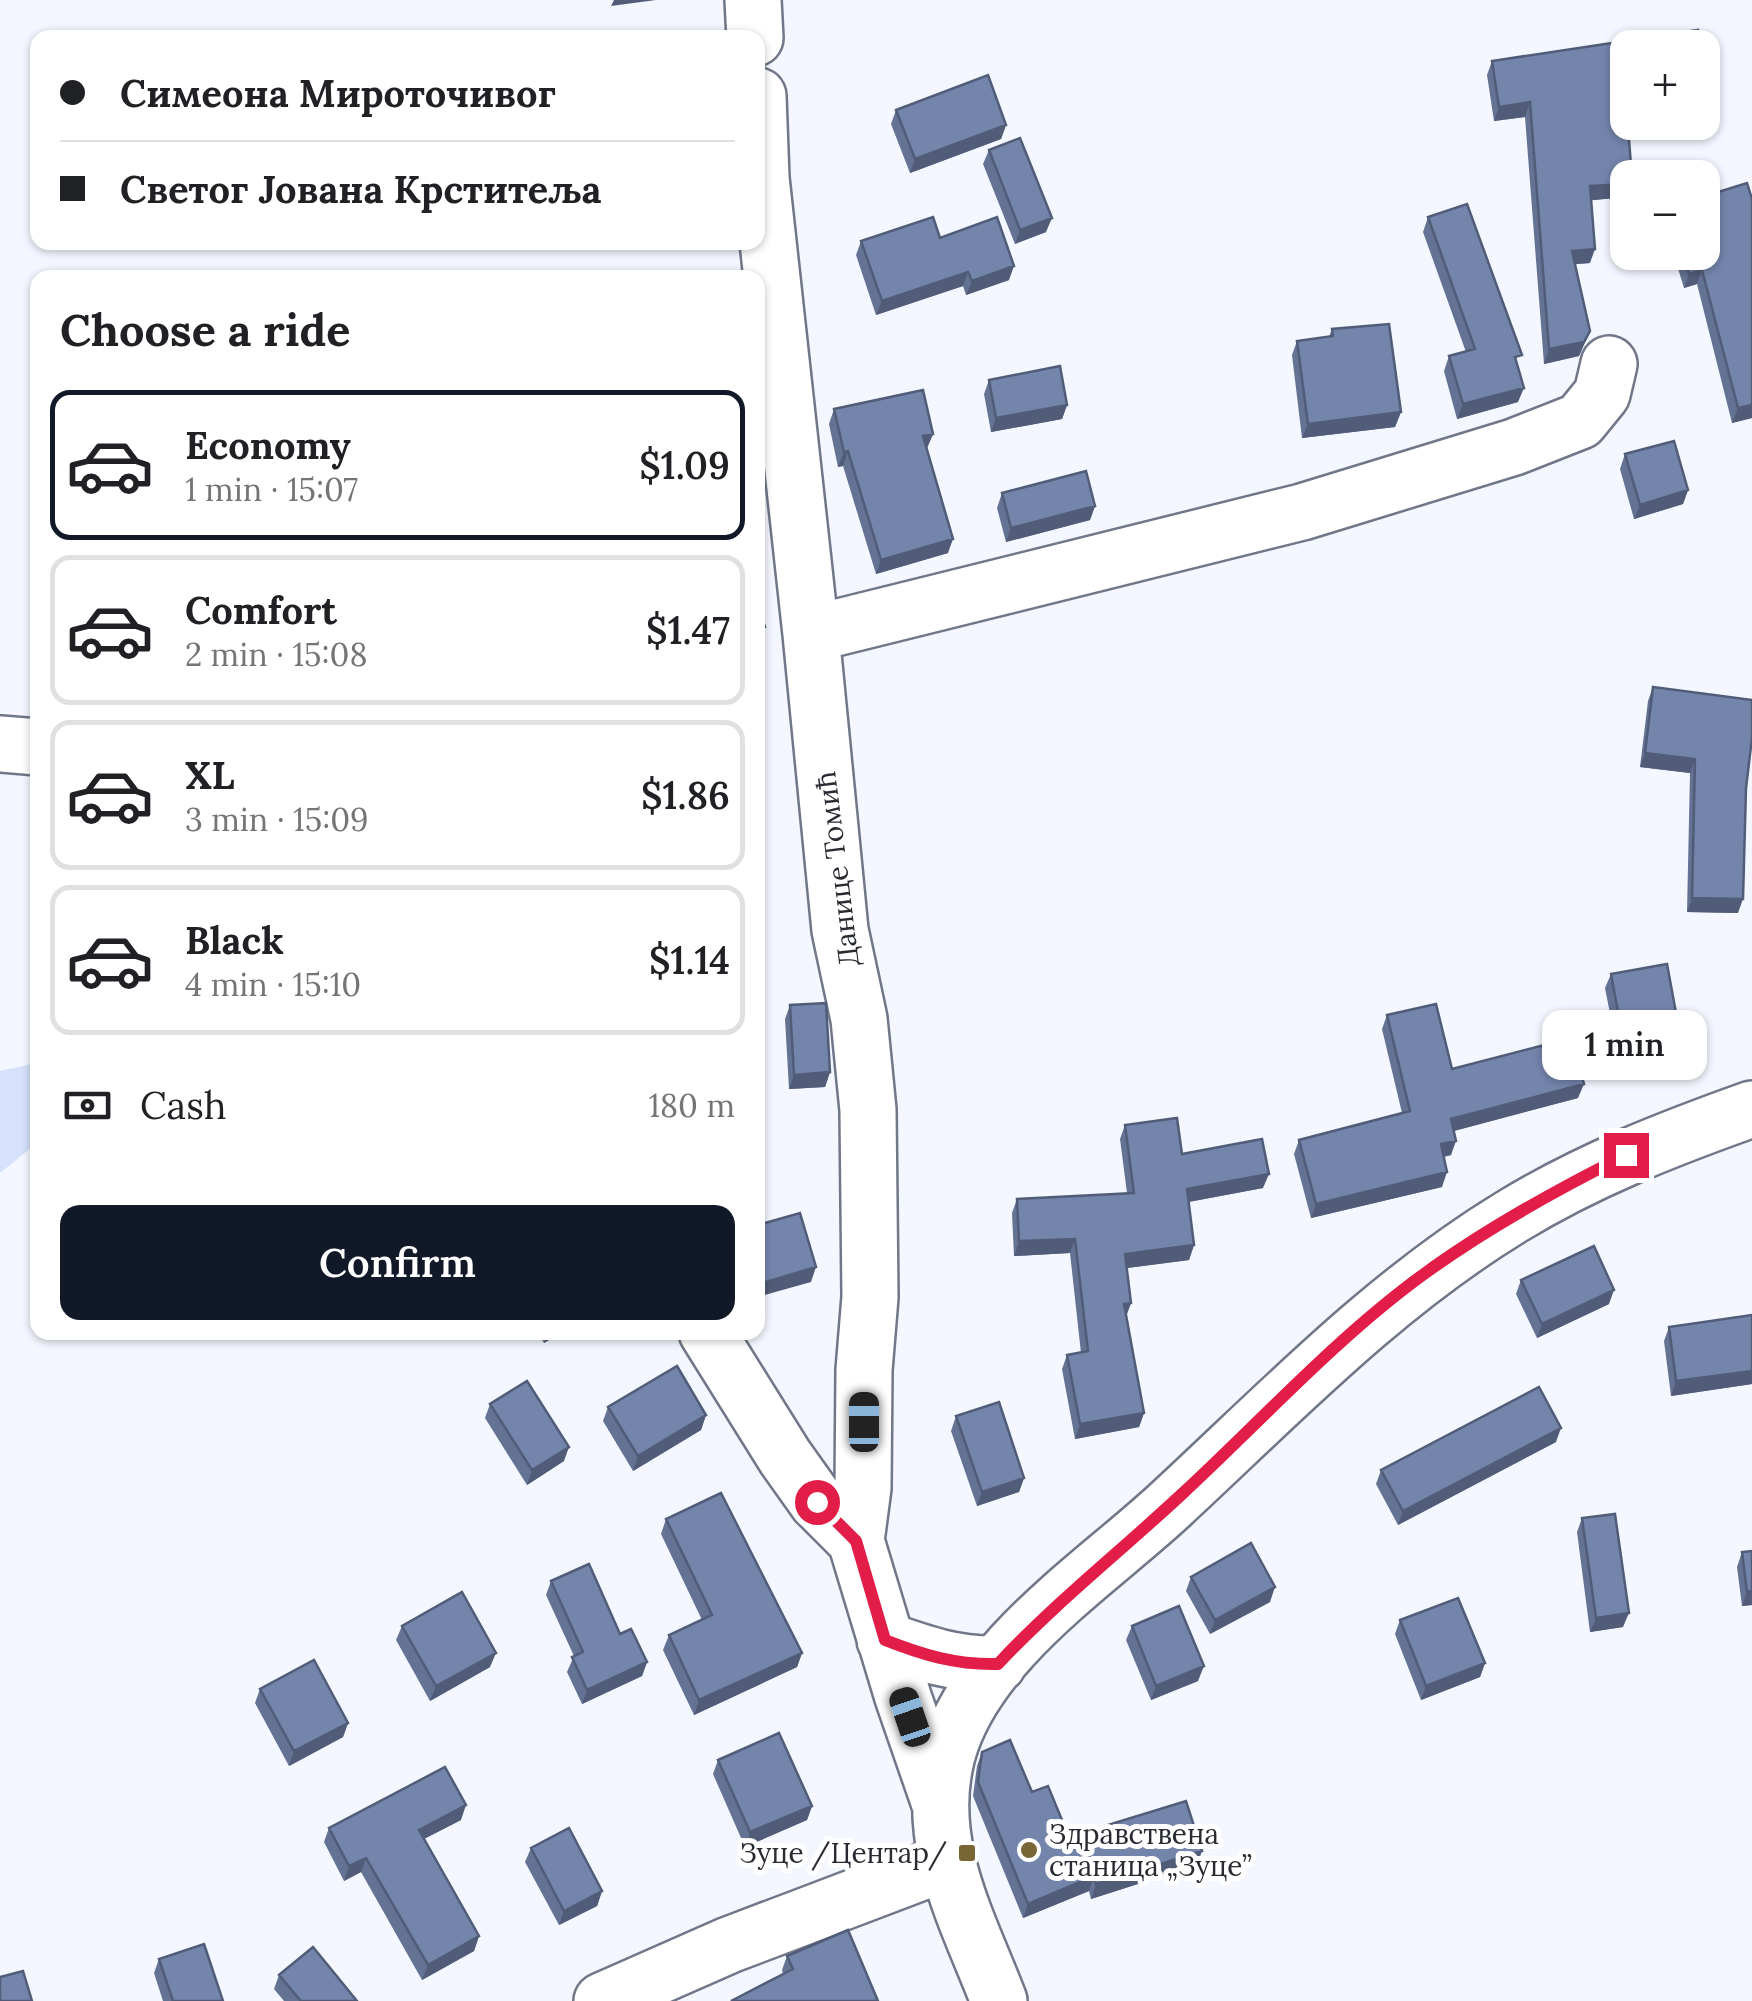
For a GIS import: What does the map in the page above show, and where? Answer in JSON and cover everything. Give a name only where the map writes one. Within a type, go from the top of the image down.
[{"type":"street","points":[[754,0],[755,30]]},
{"type":"street","name":"Данице Томић","points":[[765,218],[812,634],[840,930],[859,1019],[868,1110],[870,1298],[864,1370],[863,1488],[856,1541],[940,1801]]},
{"type":"street","points":[[812,634],[1302,512],[1514,447],[1580,421],[1602,394],[1609,364]]},
{"type":"street","points":[[0,744],[30,746]]},
{"type":"street","points":[[999,2001],[945,1862],[940,1801],[956,1730],[973,1697],[998,1664],[1037,1622],[1163,1512],[1362,1324],[1422,1275],[1566,1185],[1626,1155],[1752,1109]]},
{"type":"street","points":[[712,1340],[817,1502],[856,1541]]},
{"type":"street","points":[[885,1640],[935,1659],[972,1665],[998,1664]]},
{"type":"street","points":[[602,2001],[724,1947],[945,1862]]},
{"type":"shaded area","points":[[30,1065],[30,1149],[0,1173],[0,1071]]},
{"type":"building","points":[[1610,43],[1610,140],[1629,140],[1631,160],[1610,160],[1610,185],[1590,186],[1595,249],[1572,251],[1590,331],[1584,342],[1549,349],[1530,102],[1499,107],[1492,61]]},
{"type":"building","points":[[988,75],[1006,125],[915,159],[896,110]]},
{"type":"building","points":[[1020,138],[1052,218],[1020,230],[989,150]]},
{"type":"building","points":[[1747,183],[1752,199],[1752,405],[1738,408],[1702,270],[1720,270],[1720,191]]},
{"type":"building","points":[[1467,204],[1522,355],[1515,357],[1524,388],[1463,404],[1449,356],[1475,349],[1428,217]]},
{"type":"building","points":[[933,217],[940,238],[997,217],[1014,266],[972,281],[968,272],[882,301],[861,241]]},
{"type":"building","points":[[1389,324],[1401,412],[1308,424],[1297,341],[1333,336],[1332,329]]},
{"type":"building","points":[[1060,366],[1067,405],[996,418],[989,380]]},
{"type":"building","points":[[923,390],[933,434],[923,436],[953,539],[881,560],[848,451],[844,452],[834,409]]},
{"type":"building","points":[[1674,441],[1688,490],[1640,505],[1625,454]]},
{"type":"building","points":[[1086,471],[1095,506],[1011,528],[1002,493]]},
{"type":"building","points":[[1653,687],[1752,700],[1743,899],[1692,898],[1695,759],[1645,753]]},
{"type":"building","points":[[1667,964],[1681,1040],[1625,1050],[1611,974]]},
{"type":"building","points":[[826,1003],[830,1072],[794,1075],[790,1005]]},
{"type":"building","points":[[1436,1004],[1452,1069],[1571,1038],[1584,1084],[1451,1119],[1456,1141],[1441,1144],[1447,1172],[1316,1204],[1299,1140],[1410,1111],[1387,1015]]},
{"type":"building","points":[[1177,1118],[1182,1154],[1262,1139],[1269,1174],[1187,1189],[1194,1245],[1125,1254],[1131,1303],[1124,1304],[1144,1413],[1080,1424],[1067,1355],[1088,1351],[1075,1239],[1019,1241],[1017,1199],[1134,1193],[1125,1125]]},
{"type":"building","points":[[800,1213],[816,1267],[765,1282],[765,1223]]},
{"type":"building","points":[[1594,1246],[1614,1290],[1542,1324],[1521,1280]]},
{"type":"building","points":[[1752,1315],[1752,1371],[1676,1381],[1669,1327]]},
{"type":"building","points":[[677,1366],[706,1415],[638,1456],[608,1407]]},
{"type":"building","points":[[527,1381],[569,1447],[532,1470],[490,1404]]},
{"type":"building","points":[[1539,1387],[1561,1428],[1403,1511],[1381,1470]]},
{"type":"building","points":[[999,1402],[1024,1478],[982,1492],[956,1416]]},
{"type":"building","points":[[721,1493],[802,1653],[699,1700],[669,1635],[712,1615],[666,1519]]},
{"type":"building","points":[[1615,1514],[1629,1613],[1596,1618],[1582,1518]]},
{"type":"building","points":[[1251,1543],[1275,1587],[1215,1620],[1191,1577]]},
{"type":"building","points":[[1752,1551],[1752,1591],[1747,1592],[1742,1552]]},
{"type":"building","points":[[589,1564],[620,1634],[631,1629],[647,1662],[587,1690],[572,1657],[583,1652],[551,1581]]},
{"type":"building","points":[[462,1592],[496,1653],[436,1686],[402,1626]]},
{"type":"building","points":[[1458,1598],[1485,1663],[1426,1686],[1400,1620]]},
{"type":"building","points":[[1179,1606],[1204,1666],[1156,1686],[1132,1626]]},
{"type":"building","points":[[314,1660],[348,1723],[294,1751],[260,1689]]},
{"type":"building","points":[[779,1733],[812,1806],[750,1832],[718,1760]]},
{"type":"building","points":[[1010,1740],[1032,1792],[1048,1786],[1069,1837],[1186,1801],[1202,1851],[1096,1884],[1094,1876],[1028,1904],[978,1782],[982,1752]]},
{"type":"building","points":[[445,1767],[466,1805],[419,1830],[479,1936],[428,1965],[366,1858],[349,1866],[329,1828]]},
{"type":"building","points":[[569,1828],[602,1891],[564,1911],[531,1848]]},
{"type":"building","points":[[848,1930],[878,2001],[731,2001],[793,1969],[787,1956]]},
{"type":"building","points":[[204,1944],[223,2001],[173,2001],[159,1959]]},
{"type":"building","points":[[313,1947],[357,2001],[301,2001],[279,1975]]},
{"type":"building","points":[[23,1971],[32,2001],[0,2001],[0,1977]]},
{"type":"place","name":"Здравствена станица „Зуце”","points":[[1029,1850]]},
{"type":"place","name":"Зуце /Центар/","points":[[967,1853]]},
{"type":"route","points":[[817,1502],[856,1541],[885,1640],[935,1659],[972,1665],[998,1664],[1037,1622],[1163,1512],[1362,1324],[1422,1275],[1566,1185],[1626,1155]]}]
